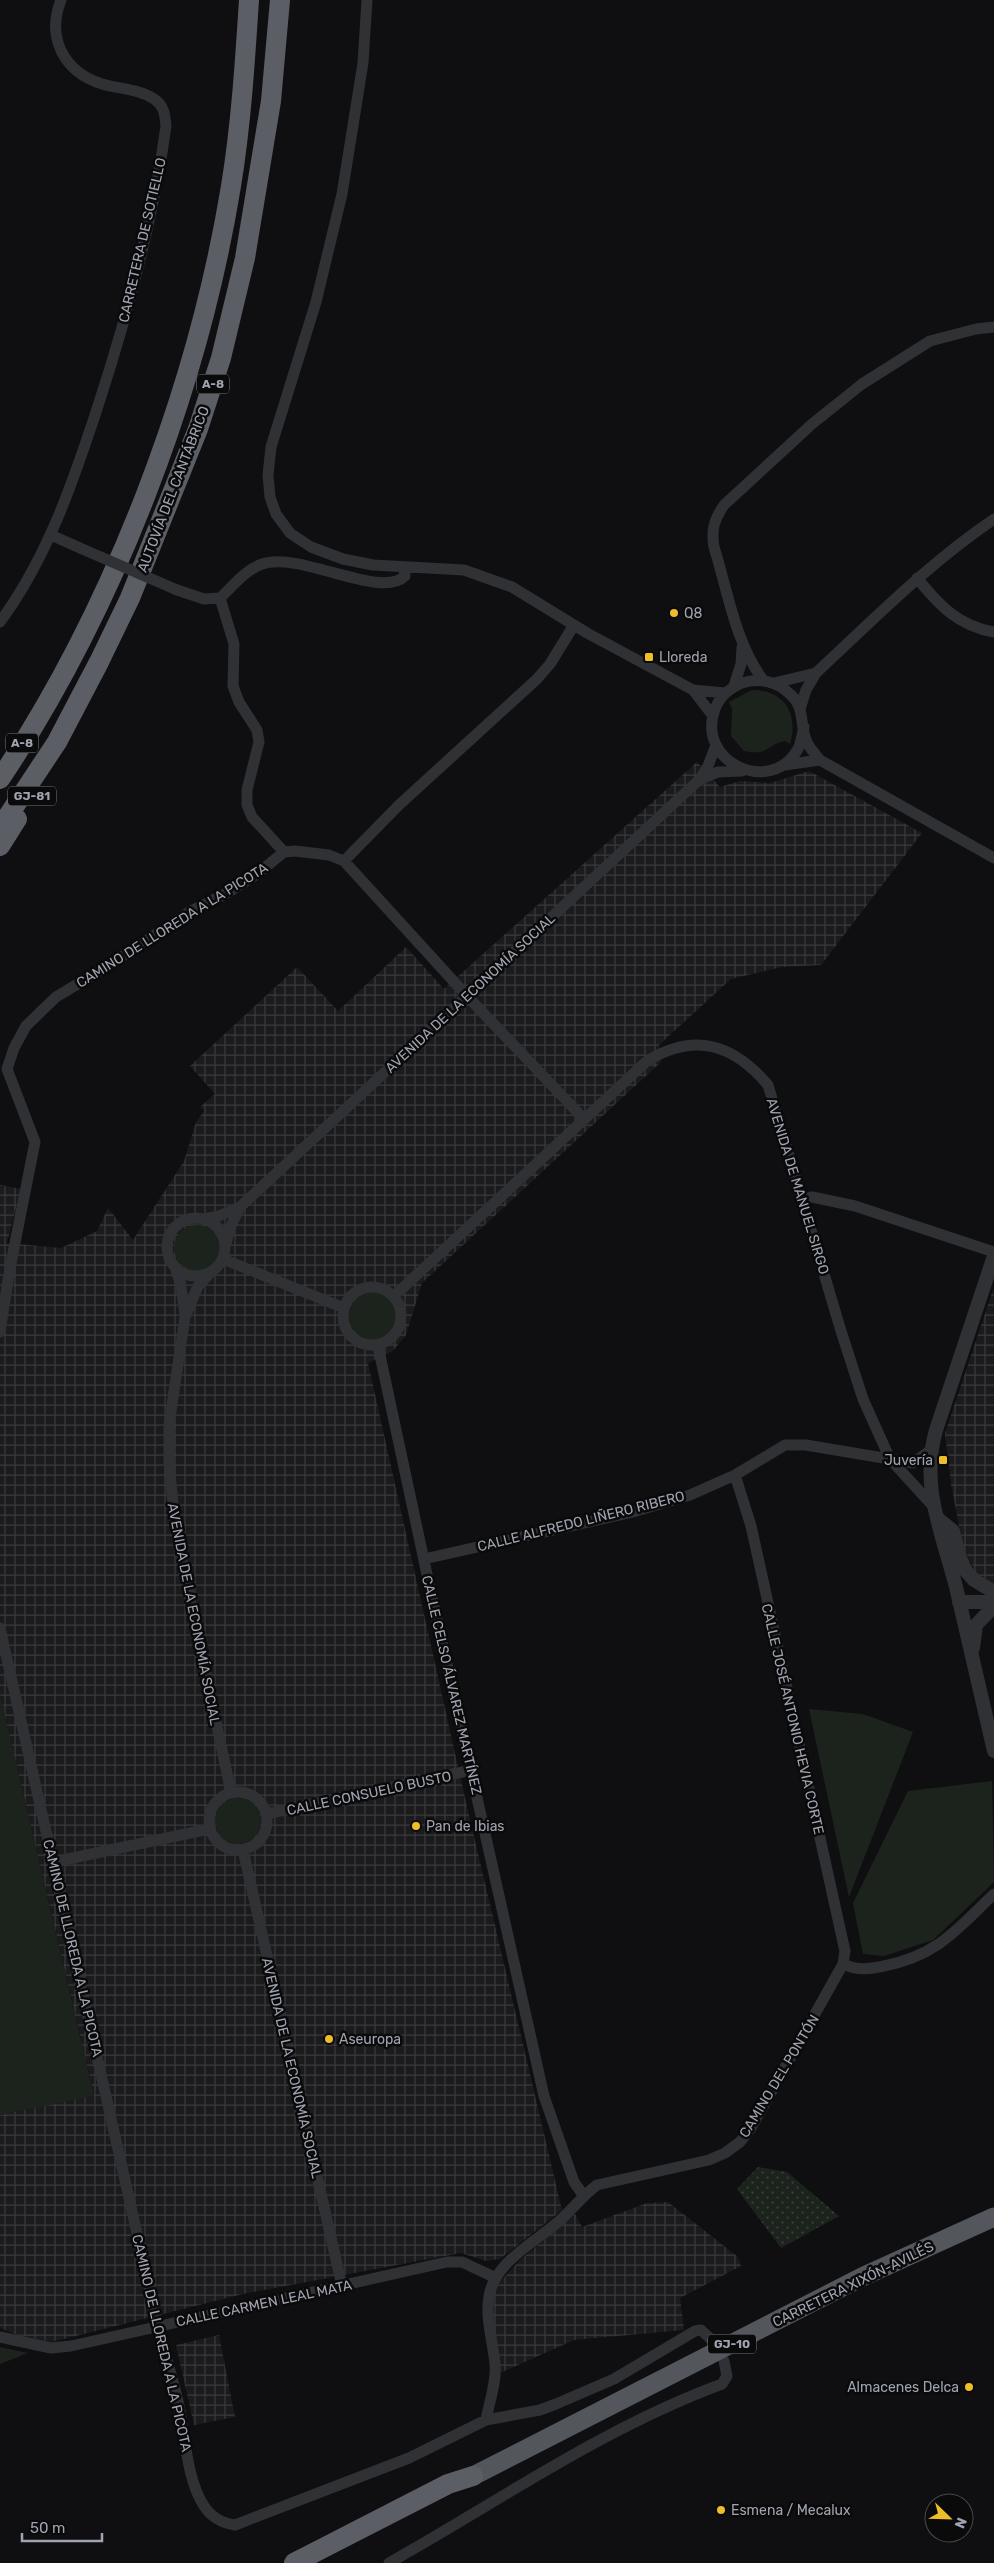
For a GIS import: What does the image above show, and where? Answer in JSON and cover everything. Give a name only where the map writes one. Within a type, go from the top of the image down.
[{"type":"highway","name":"AUTOVÍA DEL CANTÁBRICO","points":[[0,779],[43,707],[104,592],[148,491],[194,349],[231,186],[242,103],[249,0]]},
{"type":"highway","name":"AUTOVÍA DEL CANTÁBRICO","points":[[0,828],[57,742],[100,662],[130,598],[179,482],[221,358],[245,258],[257,190],[271,101],[280,0]]},
{"type":"highway","name":"GJ-81","points":[[0,846],[37,788],[57,742]]},
{"type":"highway","name":"CARRETERA XIXÓN-AVILÉS","points":[[473,2476],[862,2277],[994,2217]]},
{"type":"highway","name":"GJ-10","points":[[294,2563],[448,2484],[473,2476]]},
{"type":"highway","name":"GJ-10","points":[[317,2563],[450,2494],[473,2476]]},
{"type":"street","name":"CARRETERA DE SOTIELLO","points":[[0,622],[25,588],[52,535],[74,479],[119,341],[138,273],[166,126],[165,113],[155,99],[144,94],[90,80],[69,64],[59,50],[55,34],[61,0]]},
{"type":"street","points":[[367,0],[363,63],[342,194],[316,302],[271,447],[268,475],[270,497],[276,514],[290,532],[311,547],[343,559],[373,565],[404,568],[464,570],[494,579],[512,587],[574,625],[693,690],[713,716]]},
{"type":"street","points":[[994,327],[976,328],[930,341],[862,384],[812,424],[724,505],[716,517],[712,532],[742,643],[751,663],[769,682],[793,696],[800,708],[808,744],[820,760],[994,858]]},
{"type":"street","points":[[800,708],[806,690],[816,673],[917,578],[957,544],[994,519]]},
{"type":"street","points":[[52,535],[177,590],[204,599],[220,598],[244,573],[261,564],[279,560],[310,566],[368,582],[401,580],[405,576],[404,568]]},
{"type":"street","points":[[917,578],[944,610],[960,622],[974,628],[994,632]]},
{"type":"street","points":[[220,598],[234,644],[233,686],[239,702],[257,730],[259,742],[246,805],[252,817],[284,852],[294,851],[329,855],[344,861],[467,996],[584,1119]]},
{"type":"street","points":[[344,861],[413,792],[538,679],[550,664],[574,625]]},
{"type":"street","points":[[742,643],[741,664],[730,690],[713,716],[712,732],[716,745],[724,757],[733,765],[750,772],[766,771],[781,766],[820,760]]},
{"type":"street","points":[[693,690],[730,690],[749,680],[769,682],[816,673]]},
{"type":"street","points":[[781,766],[798,748],[804,727]]},
{"type":"street","name":"AVENIDA DE LA ECONOMÍA SOCIAL","points":[[204,1219],[219,1216],[240,1207],[700,779],[708,766],[716,745]]},
{"type":"street","name":"AVENIDA DE LA ECONOMÍA SOCIAL","points":[[700,779],[718,772],[750,772]]},
{"type":"street","name":"CAMINO DE LLOREDA A LA PICOTA","points":[[0,1332],[10,1268],[35,1142],[7,1069],[14,1048],[26,1026],[56,997],[111,964],[189,912],[235,888],[284,852]]},
{"type":"street","name":"AVENIDA DE MANUEL SIRGO","points":[[394,1296],[648,1061],[661,1053],[690,1045],[719,1048],[745,1062],[768,1085],[863,1399],[890,1459],[935,1512],[959,1602],[994,1751]]},
{"type":"street","points":[[803,1198],[812,1197],[855,1206],[994,1254],[990,1281],[931,1450],[929,1474],[935,1512],[952,1531],[966,1571],[974,1580],[994,1592]]},
{"type":"street","name":"AVENIDA DE LA ECONOMÍA SOCIAL","points":[[224,1253],[230,1228],[240,1207]]},
{"type":"street","points":[[189,1218],[204,1219],[217,1226],[222,1234],[224,1253],[210,1273],[190,1276],[175,1267],[168,1257],[166,1248],[173,1229],[180,1222],[189,1218]]},
{"type":"street","points":[[224,1253],[344,1308]]},
{"type":"street","name":"AVENIDA DE LA ECONOMÍA SOCIAL","points":[[175,1267],[181,1286],[185,1316]]},
{"type":"street","name":"AVENIDA DE LA ECONOMÍA SOCIAL","points":[[210,1273],[198,1286],[185,1316],[169,1425],[171,1499],[181,1556],[231,1792]]},
{"type":"street","points":[[370,1287],[379,1287],[394,1296],[402,1312],[399,1330],[394,1337],[378,1346],[358,1343],[350,1336],[342,1318],[344,1308],[354,1293],[370,1287]]},
{"type":"street","name":"CALLE CELSO ÁLVAREZ MARTÍNEZ","points":[[378,1346],[544,2096],[574,2182],[583,2195]]},
{"type":"street","name":"CALLE ALFREDO LIÑERO RIBERO","points":[[424,1559],[633,1512],[690,1495],[735,1475],[786,1445],[806,1445],[890,1459]]},
{"type":"street","points":[[890,1459],[913,1462],[931,1450]]},
{"type":"street","name":"CALLE JOSÉ ANTONIO HEVIA CORTE","points":[[735,1475],[751,1526],[803,1760],[845,1951],[843,1964]]},
{"type":"street","points":[[959,1602],[994,1602]]},
{"type":"street","points":[[972,1656],[976,1625],[994,1606]]},
{"type":"street","name":"CAMINO DE LLOREDA A LA PICOTA","points":[[0,1628],[158,2326],[178,2400],[195,2485],[202,2504],[212,2516],[226,2524],[235,2525],[273,2512],[409,2458],[486,2420],[540,2410],[556,2404],[614,2379],[695,2332],[702,2330],[714,2342]]},
{"type":"street","name":"CALLE CONSUELO BUSTO","points":[[266,1814],[472,1770]]},
{"type":"street","points":[[231,1792],[249,1794],[263,1806],[266,1814],[265,1833],[252,1847],[243,1850],[226,1848],[213,1837],[210,1829],[210,1810],[215,1802],[231,1792]]},
{"type":"street","points":[[54,1862],[210,1829]]},
{"type":"street","name":"AVENIDA DE LA ECONOMÍA SOCIAL","points":[[243,1850],[342,2286]]},
{"type":"street","points":[[843,1964],[852,1968],[868,1969],[923,1955],[937,1947],[994,1894]]},
{"type":"street","name":"CAMINO DEL PONTÓN","points":[[496,2278],[516,2255],[558,2222],[583,2195],[596,2185],[709,2160],[726,2153],[740,2142],[760,2112],[843,1964]]},
{"type":"street","name":"CALLE CARMEN LEAL MATA","points":[[0,2337],[28,2345],[64,2347],[447,2262],[462,2262],[496,2278]]},
{"type":"street","points":[[486,2420],[496,2366],[490,2332],[489,2296],[496,2278]]},
{"type":"street","points":[[389,2563],[472,2516],[551,2465],[656,2412],[722,2384],[727,2376],[724,2361]]},
{"type":"shaded area","points":[[752,690],[773,694],[786,706],[792,723],[790,744],[785,741],[759,752],[744,751],[731,736],[732,709],[729,702]]},
{"type":"shaded area","points":[[697,762],[720,787],[740,781],[770,783],[809,771],[922,833],[821,965],[782,967],[731,979],[659,1045],[661,1062],[422,1283],[406,1335],[393,1351],[368,1363],[465,1798],[562,2210],[500,2259],[486,2261],[461,2253],[243,2294],[52,2342],[17,2335],[0,2328],[0,2115],[94,2095],[0,1695],[0,1185],[21,1189],[7,1243],[61,1248],[97,1231],[108,1208],[133,1240],[184,1161],[196,1122],[204,1111],[200,1107],[215,1094],[190,1066],[297,967],[338,1011],[406,947],[444,989]]},
{"type":"shaded area","points":[[197,1225],[210,1229],[216,1235],[220,1248],[216,1261],[210,1267],[197,1271],[184,1267],[178,1261],[174,1248],[178,1235],[184,1229]]},
{"type":"shaded area","points":[[994,1287],[994,1584],[978,1577],[963,1547],[951,1484],[945,1433]]},
{"type":"shaded area","points":[[373,1292],[382,1294],[390,1299],[395,1307],[397,1316],[395,1325],[390,1333],[382,1338],[373,1340],[364,1338],[356,1333],[351,1325],[349,1316],[351,1307],[356,1299],[364,1294]]},
{"type":"shaded area","points":[[0,1695],[94,2096],[0,2115]]},
{"type":"shaded area","points":[[809,1709],[863,1714],[913,1732],[849,1897]]},
{"type":"shaded area","points":[[992,1781],[994,1882],[933,1940],[884,1956],[863,1954],[853,1903],[908,1791]]},
{"type":"shaded area","points":[[233,1798],[243,1798],[257,1808],[261,1821],[257,1834],[251,1840],[243,1844],[233,1844],[219,1834],[215,1826],[215,1816],[225,1802]]},
{"type":"shaded area","points":[[758,2167],[787,2172],[839,2216],[781,2248],[737,2189]]},
{"type":"shaded area","points":[[668,2202],[738,2257],[741,2266],[680,2298],[684,2330],[574,2340],[500,2373],[491,2323],[492,2297],[500,2282],[520,2260],[575,2214],[582,2227],[647,2203]]},
{"type":"shaded area","points":[[219,2335],[235,2417],[194,2425],[176,2345]]},
{"type":"shaded area","points":[[0,2347],[28,2353],[0,2364]]},
{"type":"place","name":"Q8","points":[[674,613]]},
{"type":"place","name":"Lloreda","points":[[649,657]]},
{"type":"place","name":"Juvería","points":[[943,1460]]},
{"type":"place","name":"Pan de Ibias","points":[[416,1826]]},
{"type":"place","name":"Aseuropa","points":[[329,2039]]},
{"type":"place","name":"Almacenes Delca","points":[[969,2387]]},
{"type":"place","name":"Esmena / Mecalux","points":[[721,2510]]}]
